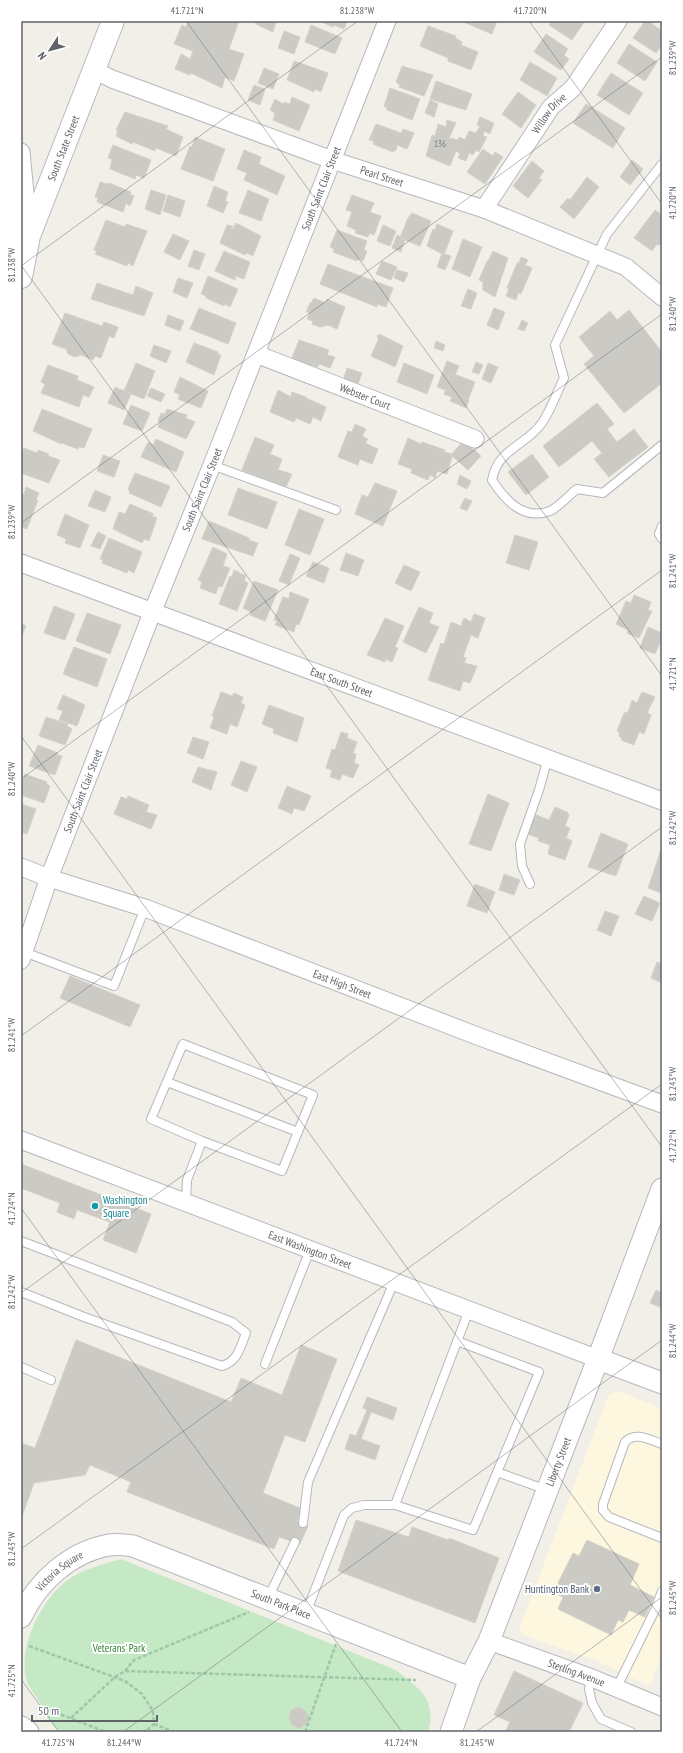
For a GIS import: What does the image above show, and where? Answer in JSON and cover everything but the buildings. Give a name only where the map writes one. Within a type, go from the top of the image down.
[{"type":"main road","name":"South State Street","points":[[21,277],[29,236],[113,21]]},
{"type":"street","name":"South Saint Clair Street","points":[[22,956],[49,878],[152,613],[387,21]]},
{"type":"street","name":"Willow Drive","points":[[484,209],[551,106],[574,88],[618,21]]},
{"type":"street","name":"Pearl Street","points":[[94,70],[332,160],[484,209],[626,267],[662,297]]},
{"type":"street","points":[[21,152],[29,236]]},
{"type":"street","name":"Webster Court","points":[[256,354],[475,439]]},
{"type":"street","name":"East South Street","points":[[21,563],[152,613],[662,801]]},
{"type":"street","name":"East High Street","points":[[21,867],[49,878],[145,908],[480,1037],[662,1104]]},
{"type":"street","name":"East Washington Street","points":[[21,1140],[598,1359]]},
{"type":"street","name":"Liberty Street","points":[[451,1732],[470,1678],[489,1641],[548,1490],[662,1189]]},
{"type":"street","points":[[598,1359],[662,1383]]},
{"type":"street","name":"South Park Place","points":[[89,1550],[110,1545],[134,1546],[470,1678]]},
{"type":"street","name":"Victoria Square","points":[[21,1617],[35,1591],[68,1562],[89,1550]]},
{"type":"street","name":"Sterling Avenue","points":[[489,1641],[592,1678],[662,1707]]},
{"type":"street","points":[[21,1727],[28,1732]]},
{"type":"lane","points":[[662,164],[607,234],[555,345],[564,378],[542,423],[520,444],[502,457],[494,468],[492,480],[509,502],[520,511],[535,513],[550,510],[577,489],[603,493],[662,445]]},
{"type":"lane","points":[[212,465],[336,510]]},
{"type":"lane","points":[[662,526],[659,534],[662,539]]},
{"type":"lane","points":[[530,884],[522,866],[520,844],[540,790],[548,758]]},
{"type":"lane","points":[[22,956],[114,986],[145,908]]},
{"type":"lane","points":[[183,1044],[313,1095],[298,1132],[282,1171],[202,1141],[151,1119],[183,1044]]},
{"type":"lane","points":[[167,1082],[298,1132]]},
{"type":"lane","points":[[186,1202],[187,1180],[202,1141]]},
{"type":"lane","points":[[21,1241],[232,1322],[246,1333],[238,1355],[230,1363],[222,1366],[84,1317],[21,1292]]},
{"type":"lane","points":[[265,1364],[310,1250]]},
{"type":"lane","points":[[303,1523],[308,1482],[394,1282]]},
{"type":"lane","points":[[395,1505],[469,1310]]},
{"type":"lane","points":[[306,1613],[344,1515],[352,1508],[364,1505],[395,1505],[473,1530],[539,1372],[457,1341]]},
{"type":"lane","points":[[21,1367],[50,1380]]},
{"type":"lane","points":[[662,1444],[638,1436],[628,1439],[625,1442],[603,1504],[604,1510],[609,1517],[662,1538]]},
{"type":"lane","points":[[497,1472],[548,1490]]},
{"type":"lane","points":[[268,1598],[295,1542]]},
{"type":"lane","points":[[616,1689],[655,1610],[662,1591]]},
{"type":"lane","points":[[592,1678],[589,1689],[592,1703],[601,1719],[632,1732]]},
{"type":"path","points":[[71,1718],[115,1677],[125,1671],[134,1660],[252,1611],[268,1598]]},
{"type":"path","points":[[305,1732],[342,1628]]},
{"type":"path","points":[[29,1646],[125,1681],[142,1694],[153,1711],[154,1724]]},
{"type":"path","points":[[125,1671],[416,1680]]},
{"type":"path","points":[[44,1708],[106,1732]]},
{"type":"path","points":[[142,1732],[154,1724]]},
{"type":"path","points":[[154,1724],[174,1732]]},
{"type":"shaded area","points":[[620,1391],[662,1409],[662,1654],[650,1686],[597,1661],[523,1635],[519,1629],[609,1394]]},
{"type":"green space","name":"Veterans' Park","points":[[121,1559],[396,1670],[419,1689],[428,1703],[430,1720],[428,1732],[61,1732],[45,1714],[28,1684],[25,1671],[25,1656],[33,1627],[40,1612],[49,1599],[69,1579],[94,1567]]},
{"type":"place","name":"Washington Square","points":[[95,1206]]},
{"type":"place","name":"Huntington Bank","points":[[597,1589]]}]
